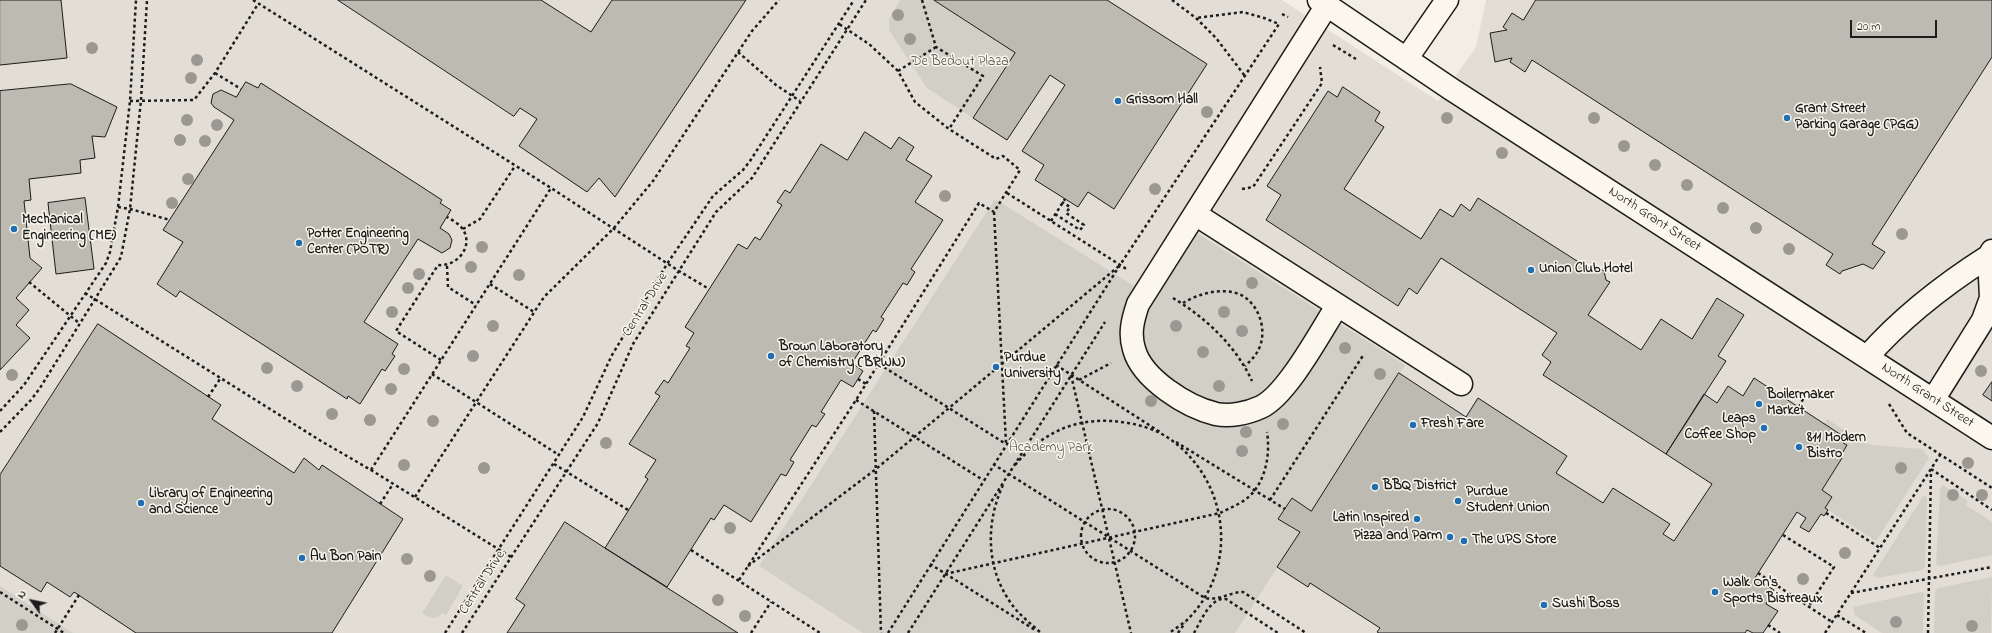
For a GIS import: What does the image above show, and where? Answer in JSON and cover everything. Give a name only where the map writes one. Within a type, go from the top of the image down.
[{"type":"street","points":[[1407,58],[1447,0]]},
{"type":"street","points":[[1323,3],[1218,177],[1138,304],[1131,328],[1134,349],[1142,366],[1153,379],[1189,404],[1217,414],[1240,414],[1262,407],[1285,387],[1337,306]]},
{"type":"street","name":"North Grant Street","points":[[1323,3],[1638,210],[1992,438]]},
{"type":"street","points":[[1195,214],[1461,384]]},
{"type":"street","points":[[1867,357],[1886,335],[1950,281],[1991,253]]},
{"type":"street","points":[[1933,400],[1983,320],[1991,298],[1991,253]]},
{"type":"path","points":[[0,412],[24,385],[106,263],[110,252],[118,207],[130,101],[136,0]]},
{"type":"path","points":[[0,432],[31,400],[121,257],[130,209],[141,100],[147,0]]},
{"type":"path","points":[[253,0],[614,228],[667,264],[710,288]]},
{"type":"path","points":[[416,498],[544,297],[614,228],[653,181],[752,31],[779,0]]},
{"type":"path","points":[[445,633],[584,417],[612,355],[667,264],[709,200],[743,170],[750,161],[854,0]]},
{"type":"path","name":"Central Drive","points":[[462,633],[598,423],[633,344],[716,212],[752,178],[866,0]]},
{"type":"path","points":[[922,0],[936,46],[983,76],[949,129]]},
{"type":"path","points":[[1172,0],[1196,18],[1216,38],[1245,76]]},
{"type":"path","points":[[130,101],[194,100],[215,73],[258,4]]},
{"type":"path","points":[[888,633],[993,464],[1120,265],[1279,24],[1243,12],[1196,18]]},
{"type":"path","points":[[839,24],[869,44],[898,71],[915,102],[949,129],[996,159],[1003,156],[1020,170],[994,212],[1006,444]]},
{"type":"path","points":[[898,71],[936,46]]},
{"type":"path","points":[[738,52],[776,85],[800,101]]},
{"type":"path","points":[[1218,177],[1244,190],[1254,186],[1322,83],[1321,65]]},
{"type":"path","points":[[215,73],[241,89]]},
{"type":"path","points":[[463,229],[480,219],[515,166]]},
{"type":"path","points":[[371,470],[551,188]]},
{"type":"path","points":[[945,574],[1108,537],[1135,533],[1220,512],[1241,503],[1255,490],[1265,474],[1268,455],[1268,434],[1262,407],[1245,366],[1220,334],[1183,303],[1007,193]]},
{"type":"path","points":[[1051,221],[1065,199]]},
{"type":"path","points":[[739,580],[879,364],[979,202],[994,212]]},
{"type":"path","points":[[1055,214],[1080,230],[1084,224],[1066,213],[1070,207],[1062,202]]},
{"type":"path","points":[[118,207],[170,220]]},
{"type":"path","points":[[441,360],[396,331],[438,265],[447,266],[461,256],[466,247],[466,238],[463,229],[447,217]]},
{"type":"path","points":[[746,568],[876,469],[1120,265]]},
{"type":"path","points":[[447,266],[448,287],[476,305]]},
{"type":"path","points":[[29,282],[79,323]]},
{"type":"path","points":[[490,284],[534,312]]},
{"type":"path","points":[[1183,303],[1194,297],[1214,292],[1239,294],[1250,301],[1257,310],[1263,330],[1260,345],[1255,357],[1245,366]]},
{"type":"path","points":[[85,293],[220,379],[371,470],[511,558]]},
{"type":"path","points":[[1270,500],[1378,332]]},
{"type":"path","points":[[1079,380],[1112,363]]},
{"type":"path","points":[[879,364],[1006,444]]},
{"type":"path","points":[[1056,365],[1285,509]]},
{"type":"path","points":[[432,374],[559,455]]},
{"type":"path","points":[[1071,375],[1131,633]]},
{"type":"path","points":[[858,378],[866,384]]},
{"type":"path","points":[[208,397],[220,379]]},
{"type":"path","points":[[1799,407],[1804,397]]},
{"type":"path","points":[[856,400],[983,480]]},
{"type":"path","points":[[1887,402],[1907,433],[1992,488]]},
{"type":"path","points":[[874,411],[881,633]]},
{"type":"path","points":[[1041,633],[1018,612],[1003,590],[993,564],[990,532],[995,502],[1008,473],[1028,450],[1052,433],[1082,422],[1110,420],[1139,425],[1167,436],[1185,451],[1201,469],[1212,490],[1220,512],[1222,545],[1216,572],[1205,598],[1178,633]]},
{"type":"path","points":[[1826,633],[1940,455]]},
{"type":"path","points":[[554,464],[628,510]]},
{"type":"path","points":[[993,464],[1205,598],[1226,599],[1278,633]]},
{"type":"path","points":[[1931,469],[1992,510]]},
{"type":"path","points":[[1928,633],[1931,469]]},
{"type":"path","points":[[380,504],[393,484]]},
{"type":"path","points":[[1102,510],[1113,510],[1124,514],[1132,522],[1135,533],[1135,543],[1124,559],[1115,563],[1097,562],[1088,555],[1082,544],[1081,535],[1085,522],[1090,515],[1102,510]]},
{"type":"path","points":[[1826,513],[1880,548]]},
{"type":"path","points":[[1783,534],[1834,567],[1809,606]]},
{"type":"path","points":[[691,550],[820,633]]},
{"type":"path","points":[[930,564],[1041,633]]},
{"type":"path","points":[[1851,593],[1992,567]]},
{"type":"path","points":[[1758,573],[1832,622]]},
{"type":"path","points":[[0,592],[64,633]]},
{"type":"path","points":[[1194,633],[1213,602],[1238,592],[1243,592],[1306,633]]},
{"type":"path","points":[[55,633],[79,595]]},
{"type":"path","points":[[751,633],[771,602]]},
{"type":"path","points":[[1837,615],[1866,633]]},
{"type":"path","points":[[1169,633],[1186,621]]},
{"type":"path","points":[[1768,625],[1780,633]]},
{"type":"shaded area","name":"Purdue University","points":[[0,0],[1282,0],[1438,101],[1476,47],[1486,0],[1992,0],[1992,633],[0,633]]},
{"type":"green space","name":"De Bedout Plaza","points":[[900,0],[932,0],[1015,53],[973,118],[927,88],[889,30],[889,19]]},
{"type":"green space","name":"Academy Park","points":[[995,199],[1134,286],[1178,221],[1405,365],[1311,511],[1292,499],[1279,518],[1300,532],[1235,633],[863,633],[759,566]]},
{"type":"green space","points":[[1827,419],[1863,442],[1873,445],[1922,449],[1929,458],[1876,541],[1825,508],[1832,497],[1822,490],[1842,459],[1840,457],[1847,445],[1824,424]]},
{"type":"green space","points":[[1943,485],[1968,501],[1966,505],[1992,522],[1992,555],[1940,566],[1936,564],[1940,489]]},
{"type":"green space","points":[[1924,495],[1927,498],[1925,567],[1922,570],[1877,578],[1873,575]]},
{"type":"green space","points":[[446,575],[463,586],[446,615],[442,613],[440,616],[432,618],[422,613]]},
{"type":"green space","points":[[1992,577],[1991,633],[1934,633],[1935,592],[1938,588]]},
{"type":"green space","points":[[0,586],[73,633],[0,633]]},
{"type":"green space","points":[[1921,592],[1924,593],[1923,633],[1882,633],[1855,615],[1853,607]]},
{"type":"building","points":[[0,0],[61,0],[67,58],[0,65]]},
{"type":"building","points":[[338,0],[541,0],[591,32],[612,0],[746,0],[615,197],[599,178],[587,192],[519,146],[537,119],[520,108],[514,116]]},
{"type":"building","name":"Grissom Hall","points":[[934,0],[1107,0],[1207,64],[1114,209],[1088,192],[1078,207],[1035,180],[1044,165],[1022,151],[1065,85],[1050,75],[1007,140],[973,118],[1015,53]]},
{"type":"building","name":"Grant Street Parking Garage (PGG)","points":[[1536,0],[1992,0],[1992,57],[1872,244],[1885,252],[1873,269],[1863,264],[1842,271],[1840,274],[1826,265],[1833,254],[1532,60],[1525,72],[1510,62],[1512,58],[1495,62],[1490,33],[1507,30],[1503,27],[1512,13],[1523,20]]},
{"type":"building","name":"Potter Engineering Center (POTR)","points":[[246,82],[258,88],[261,83],[442,200],[440,203],[451,210],[440,228],[449,234],[452,240],[450,248],[442,253],[418,239],[364,322],[398,344],[392,354],[395,356],[385,371],[382,369],[360,404],[348,396],[347,399],[180,291],[176,297],[157,284],[183,242],[163,230],[234,120],[214,107],[211,103],[213,94],[221,90],[236,97]]},
{"type":"building","name":"Mechanical Engineering (ME)","points":[[71,84],[117,107],[105,137],[92,136],[95,158],[80,160],[81,173],[29,179],[31,200],[24,201],[30,258],[42,268],[16,298],[29,310],[16,325],[30,338],[0,370],[0,91]]},
{"type":"building","name":"Union Club Hotel","points":[[1343,87],[1380,112],[1375,121],[1384,127],[1344,189],[1421,239],[1440,209],[1453,217],[1461,204],[1470,211],[1478,198],[1588,268],[1596,266],[1604,271],[1606,280],[1610,282],[1588,315],[1641,350],[1661,319],[1692,339],[1717,298],[1744,315],[1718,356],[1726,361],[1666,454],[1543,375],[1551,362],[1542,355],[1557,333],[1441,258],[1417,294],[1409,288],[1398,306],[1266,220],[1281,195],[1267,186],[1328,91],[1337,97]]},
{"type":"building","name":"Brown Laboratory of Chemistry (BRWN)","points":[[865,132],[891,149],[899,137],[914,147],[906,160],[932,176],[915,202],[943,220],[911,269],[915,272],[907,285],[903,283],[881,317],[884,319],[876,332],[873,330],[852,363],[863,371],[853,387],[841,380],[821,412],[825,414],[816,427],[812,425],[790,460],[794,462],[786,476],[781,474],[751,522],[724,505],[714,520],[711,518],[667,587],[605,548],[648,479],[645,477],[656,460],[629,444],[660,396],[655,393],[664,380],[668,383],[690,348],[686,346],[694,333],[685,327],[738,244],[747,249],[755,237],[760,240],[782,205],[777,202],[785,190],[790,193],[821,144],[847,160]]},
{"type":"building","points":[[85,198],[94,269],[56,274],[48,203]]},
{"type":"building","points":[[98,324],[221,405],[212,419],[294,473],[304,458],[319,470],[322,465],[403,519],[332,633],[136,633],[74,592],[70,597],[47,582],[41,592],[0,566],[0,475]]},
{"type":"building","name":"Purdue Student Union","points":[[1399,373],[1466,417],[1478,398],[1567,456],[1556,473],[1603,503],[1613,488],[1670,524],[1663,534],[1674,541],[1712,484],[1666,454],[1704,394],[1717,403],[1728,386],[1743,396],[1754,378],[1846,438],[1843,443],[1847,445],[1840,457],[1842,458],[1822,490],[1832,497],[1825,508],[1828,510],[1824,516],[1821,514],[1809,532],[1800,527],[1806,518],[1797,512],[1755,578],[1774,590],[1766,604],[1778,611],[1763,633],[1753,633],[1747,630],[1745,633],[1379,633],[1377,632],[1380,628],[1310,583],[1308,587],[1277,567],[1300,532],[1278,519],[1292,498],[1311,511]]},
{"type":"building","points":[[1992,382],[1992,401],[1983,395]]},
{"type":"building","points":[[565,522],[738,633],[507,633],[525,605],[516,599]]},
{"type":"place","name":"Grissom Hall","points":[[1118,101]]},
{"type":"place","name":"Grant Street Parking Garage (PGG)","points":[[1787,118]]},
{"type":"place","name":"Mechanical Engineering (ME)","points":[[14,229]]},
{"type":"place","name":"Potter Engineering Center (POTR)","points":[[299,243]]},
{"type":"place","name":"Union Club Hotel","points":[[1531,270]]},
{"type":"place","name":"Brown Laboratory of Chemistry (BRWN)","points":[[771,356]]},
{"type":"place","name":"Purdue University","points":[[996,367]]},
{"type":"place","name":"Boilermaker Market","points":[[1759,404]]},
{"type":"place","name":"Fresh Fare","points":[[1413,425]]},
{"type":"place","name":"Leaps Coffee Shop","points":[[1764,428]]},
{"type":"place","name":"811 Modern Bistro","points":[[1799,447]]},
{"type":"place","name":"BBQ District","points":[[1375,487]]},
{"type":"place","name":"Purdue Student Union","points":[[1458,501]]},
{"type":"place","name":"Library of Engineering and Science","points":[[141,503]]},
{"type":"place","name":"Latin Inspired","points":[[1417,519]]},
{"type":"place","name":"Pizza and Parm","points":[[1450,537]]},
{"type":"place","name":"The UPS Store","points":[[1464,541]]},
{"type":"place","name":"Au Bon Pain","points":[[302,558]]},
{"type":"place","name":"Walk On's Sports Bistreaux","points":[[1715,592]]},
{"type":"place","name":"Sushi Boss","points":[[1544,605]]}]
